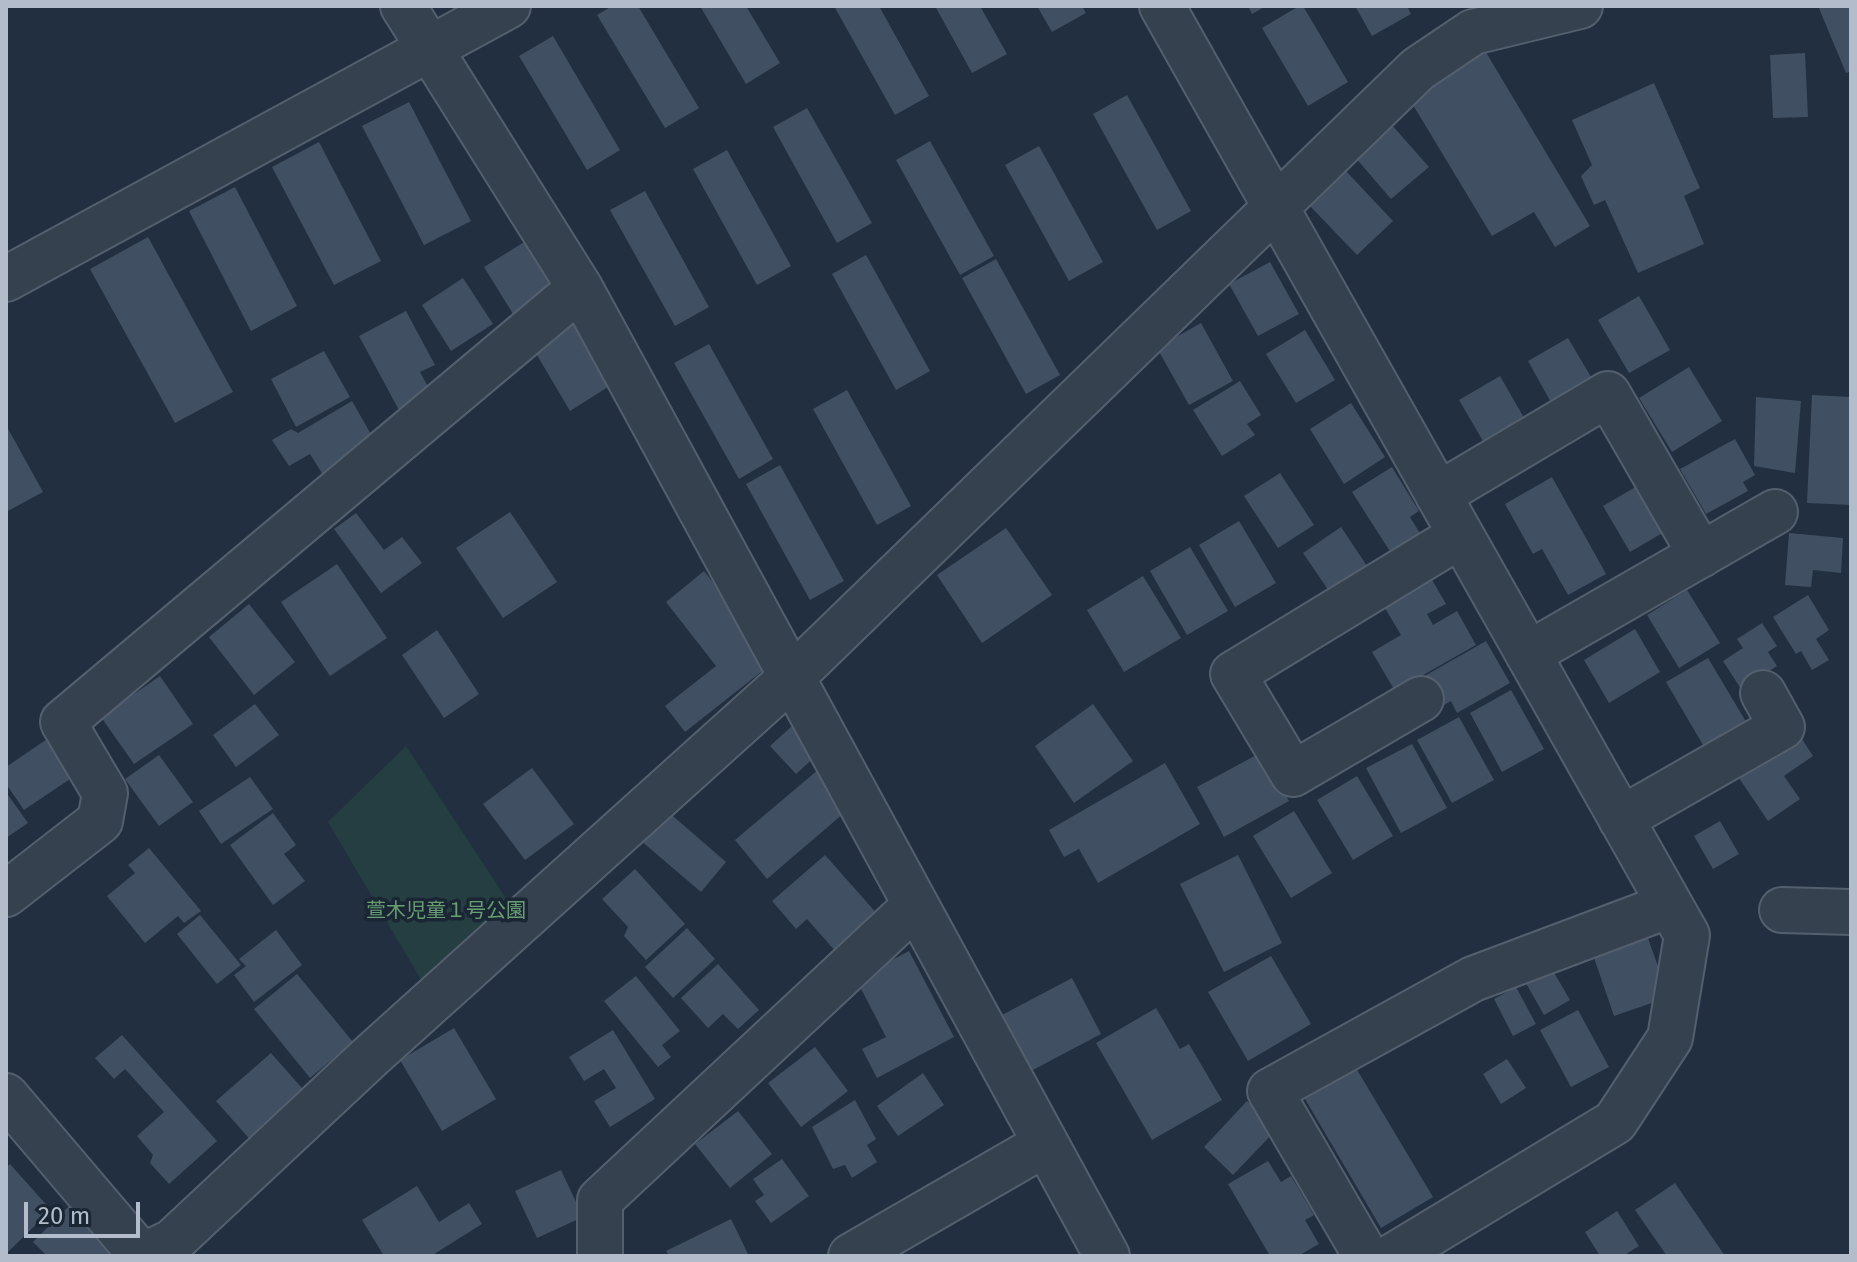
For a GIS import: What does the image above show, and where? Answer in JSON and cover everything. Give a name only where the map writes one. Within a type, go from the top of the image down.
[{"type":"street","points":[[403,6],[580,288],[794,675],[1107,1256]]},
{"type":"street","points":[[6,279],[508,6]]},
{"type":"street","points":[[1162,6],[1687,935],[1670,1038],[1615,1122],[1393,1256]]},
{"type":"street","points":[[6,1096],[159,1252],[371,1056],[794,675],[1418,69],[1473,32],[1580,6]]},
{"type":"street","points":[[6,894],[100,821],[105,793],[63,722],[580,288]]},
{"type":"street","points":[[1438,495],[1608,394],[1701,555]]},
{"type":"street","points":[[1528,654],[1775,512]]},
{"type":"street","points":[[1421,699],[1293,774],[1233,674],[1461,535]]},
{"type":"street","points":[[1621,819],[1782,727],[1763,693]]},
{"type":"street","points":[[600,1256],[600,1200],[916,905]]},
{"type":"street","points":[[1366,1256],[1270,1091],[1473,979],[1670,905]]},
{"type":"street","points":[[1782,910],[1851,912]]},
{"type":"street","points":[[851,1256],[1045,1144]]},
{"type":"green space","name":"萱木児童１号公園","points":[[406,746],[521,921],[433,1000],[328,822]]},
{"type":"building","points":[[612,6],[638,6],[699,108],[665,128],[597,15]]},
{"type":"building","points":[[700,6],[746,6],[780,63],[746,84]]},
{"type":"building","points":[[834,6],[879,6],[929,96],[895,115]]},
{"type":"building","points":[[935,6],[980,6],[1007,54],[972,73]]},
{"type":"building","points":[[1037,6],[1082,6],[1086,13],[1052,32]]},
{"type":"building","points":[[1248,6],[1266,6],[1252,14]]},
{"type":"building","points":[[1303,6],[1348,82],[1308,106],[1262,28]]},
{"type":"building","points":[[1355,6],[1407,6],[1411,14],[1372,36]]},
{"type":"building","points":[[1818,6],[1851,6],[1851,71],[1846,73]]},
{"type":"building","points":[[553,36],[620,150],[587,170],[519,56]]},
{"type":"building","points":[[1484,49],[1590,226],[1555,247],[1534,212],[1492,236],[1407,95]]},
{"type":"building","points":[[1805,53],[1808,117],[1773,118],[1770,55]]},
{"type":"building","points":[[1654,83],[1700,188],[1684,196],[1704,244],[1638,273],[1605,200],[1594,205],[1581,176],[1592,165],[1572,120]]},
{"type":"building","points":[[1127,95],[1191,211],[1157,230],[1093,114]]},
{"type":"building","points":[[409,102],[471,221],[424,245],[362,126]]},
{"type":"building","points":[[807,108],[872,223],[837,243],[773,127]]},
{"type":"building","points":[[1391,124],[1429,167],[1391,199],[1354,156]]},
{"type":"building","points":[[930,141],[994,256],[960,275],[896,160]]},
{"type":"building","points":[[319,142],[381,261],[334,285],[272,167]]},
{"type":"building","points":[[1039,146],[1103,262],[1069,281],[1005,165]]},
{"type":"building","points":[[727,150],[791,266],[757,285],[693,169]]},
{"type":"building","points":[[1345,170],[1393,221],[1357,255],[1309,205]]},
{"type":"building","points":[[235,187],[297,306],[251,331],[189,211]]},
{"type":"building","points":[[645,191],[709,307],[675,326],[610,210]]},
{"type":"building","points":[[148,237],[233,392],[175,423],[90,269]]},
{"type":"building","points":[[526,241],[555,287],[513,314],[484,267]]},
{"type":"building","points":[[866,255],[930,371],[896,390],[832,274]]},
{"type":"building","points":[[996,259],[1060,375],[1026,394],[962,278]]},
{"type":"building","points":[[1270,262],[1299,314],[1258,336],[1229,284]]},
{"type":"building","points":[[463,278],[493,324],[451,351],[422,305]]},
{"type":"building","points":[[1639,296],[1670,350],[1629,373],[1598,320]]},
{"type":"building","points":[[406,311],[435,365],[420,372],[432,394],[400,412],[359,336]]},
{"type":"building","points":[[577,317],[616,382],[570,411],[531,345]]},
{"type":"building","points":[[1201,323],[1233,381],[1189,405],[1157,348]]},
{"type":"building","points":[[1305,330],[1335,380],[1296,403],[1266,354]]},
{"type":"building","points":[[1568,338],[1600,392],[1558,415],[1528,361]]},
{"type":"building","points":[[709,344],[773,459],[739,479],[674,363]]},
{"type":"building","points":[[324,351],[350,397],[296,427],[271,379]]},
{"type":"building","points":[[1689,367],[1722,421],[1672,452],[1639,398]]},
{"type":"building","points":[[1500,376],[1531,430],[1490,453],[1459,400]]},
{"type":"building","points":[[1240,381],[1261,415],[1247,424],[1255,435],[1222,456],[1193,410]]},
{"type":"building","points":[[847,390],[911,506],[877,525],[813,409]]},
{"type":"building","points":[[1812,395],[1851,397],[1851,505],[1807,503]]},
{"type":"building","points":[[1756,397],[1801,401],[1795,473],[1754,466]]},
{"type":"building","points":[[352,401],[372,436],[348,451],[350,470],[328,483],[310,454],[289,466],[272,440],[291,429],[298,433]]},
{"type":"building","points":[[1351,403],[1385,457],[1344,484],[1310,429]]},
{"type":"building","points":[[6,425],[43,492],[6,512]]},
{"type":"building","points":[[1735,439],[1755,475],[1743,482],[1748,491],[1706,514],[1680,469]]},
{"type":"building","points":[[780,465],[844,581],[810,600],[746,484]]},
{"type":"building","points":[[1392,467],[1419,511],[1410,517],[1421,535],[1391,553],[1352,492]]},
{"type":"building","points":[[1280,473],[1314,525],[1278,548],[1244,496]]},
{"type":"building","points":[[1552,477],[1606,574],[1568,595],[1542,549],[1533,554],[1505,504]]},
{"type":"building","points":[[1644,482],[1671,528],[1630,552],[1603,506]]},
{"type":"building","points":[[510,512],[557,582],[503,618],[456,548]]},
{"type":"building","points":[[356,513],[384,550],[402,537],[422,563],[381,593],[334,529]]},
{"type":"building","points":[[1239,521],[1276,583],[1235,607],[1199,545]]},
{"type":"building","points":[[1341,527],[1371,572],[1333,597],[1303,553]]},
{"type":"building","points":[[1006,528],[1052,595],[982,643],[937,575]]},
{"type":"building","points":[[1789,533],[1843,538],[1841,573],[1813,570],[1811,587],[1785,585]]},
{"type":"building","points":[[1190,547],[1228,611],[1187,635],[1150,571]]},
{"type":"building","points":[[337,564],[387,638],[330,676],[281,602]]},
{"type":"building","points":[[704,571],[775,661],[685,732],[665,706],[716,666],[666,602]]},
{"type":"building","points":[[1427,571],[1446,604],[1427,614],[1433,625],[1457,611],[1476,645],[1395,691],[1372,652],[1401,635],[1379,598]]},
{"type":"building","points":[[1143,576],[1181,638],[1124,672],[1087,610]]},
{"type":"building","points":[[1687,590],[1720,643],[1679,668],[1647,615]]},
{"type":"building","points":[[1808,595],[1829,630],[1816,639],[1829,660],[1812,670],[1801,651],[1796,654],[1773,617]]},
{"type":"building","points":[[249,604],[295,662],[254,695],[209,637]]},
{"type":"building","points":[[1762,623],[1777,646],[1768,652],[1777,666],[1741,689],[1723,661],[1743,648],[1737,639]]},
{"type":"building","points":[[1635,629],[1660,672],[1609,703],[1584,660]]},
{"type":"building","points":[[437,630],[479,694],[444,718],[402,655]]},
{"type":"building","points":[[1486,641],[1510,683],[1457,713],[1451,701],[1439,708],[1421,678]]},
{"type":"building","points":[[1708,658],[1748,725],[1706,750],[1666,682]]},
{"type":"building","points":[[160,676],[193,724],[134,764],[101,717]]},
{"type":"building","points":[[1511,690],[1544,749],[1502,772],[1470,713]]},
{"type":"building","points":[[255,704],[279,735],[236,767],[213,735]]},
{"type":"building","points":[[1093,704],[1133,761],[1074,803],[1035,746]]},
{"type":"building","points":[[1459,717],[1494,780],[1452,803],[1417,740]]},
{"type":"building","points":[[792,726],[817,755],[796,774],[770,746]]},
{"type":"building","points":[[53,735],[79,773],[24,810],[6,784],[6,767]]},
{"type":"building","points":[[1800,736],[1813,756],[1784,776],[1800,799],[1768,821],[1739,778]]},
{"type":"building","points":[[1412,744],[1447,808],[1401,833],[1366,768]]},
{"type":"building","points":[[1262,752],[1289,801],[1224,837],[1197,787]]},
{"type":"building","points":[[159,755],[193,802],[159,826],[125,779]]},
{"type":"building","points":[[1165,763],[1200,824],[1098,883],[1079,849],[1064,857],[1049,830]]},
{"type":"building","points":[[532,768],[574,824],[525,860],[483,804]]},
{"type":"building","points":[[819,769],[851,807],[767,879],[735,840]]},
{"type":"building","points":[[1357,776],[1393,836],[1353,860],[1317,800]]},
{"type":"building","points":[[250,777],[273,809],[221,844],[199,811]]},
{"type":"building","points":[[6,792],[28,823],[6,838]]},
{"type":"building","points":[[666,810],[726,862],[701,892],[640,840]]},
{"type":"building","points":[[1294,811],[1332,873],[1291,898],[1253,836]]},
{"type":"building","points":[[273,813],[296,845],[284,854],[305,881],[273,905],[230,845]]},
{"type":"building","points":[[1720,821],[1739,854],[1713,869],[1694,836]]},
{"type":"building","points":[[149,848],[201,911],[184,923],[178,916],[145,943],[107,896],[135,873],[128,865]]},
{"type":"building","points":[[825,855],[879,916],[837,953],[807,919],[796,929],[772,901]]},
{"type":"building","points":[[1238,855],[1282,943],[1224,972],[1180,884]]},
{"type":"building","points":[[635,869],[685,924],[646,960],[624,936],[628,927],[602,899]]},
{"type":"building","points":[[200,915],[241,965],[217,984],[177,934]]},
{"type":"building","points":[[687,928],[715,959],[673,998],[645,967]]},
{"type":"building","points":[[276,930],[302,965],[254,1002],[234,975],[246,966],[239,959]]},
{"type":"building","points":[[1645,930],[1669,997],[1614,1016],[1591,949]]},
{"type":"building","points":[[909,951],[954,1037],[877,1078],[862,1049],[886,1037],[856,979]]},
{"type":"building","points":[[1271,956],[1311,1024],[1248,1061],[1208,992]]},
{"type":"building","points":[[718,964],[759,1010],[738,1029],[723,1014],[708,1028],[681,998]]},
{"type":"building","points":[[1549,964],[1570,1000],[1544,1015],[1523,978]]},
{"type":"building","points":[[297,974],[353,1042],[310,1078],[254,1009]]},
{"type":"building","points":[[636,976],[680,1031],[662,1045],[671,1057],[658,1067],[604,1001]]},
{"type":"building","points":[[1072,978],[1101,1034],[1031,1071],[1002,1015]]},
{"type":"building","points":[[1516,987],[1536,1024],[1513,1036],[1494,999]]},
{"type":"building","points":[[1156,1008],[1180,1049],[1189,1044],[1222,1100],[1152,1140],[1096,1043]]},
{"type":"building","points":[[1578,1010],[1609,1067],[1571,1087],[1540,1030]]},
{"type":"building","points":[[454,1028],[496,1099],[442,1131],[400,1060]]},
{"type":"building","points":[[613,1030],[655,1099],[610,1127],[594,1101],[616,1088],[604,1069],[584,1081],[569,1057]]},
{"type":"building","points":[[122,1035],[217,1141],[169,1184],[150,1163],[153,1155],[137,1136],[164,1112],[125,1069],[114,1079],[95,1058]]},
{"type":"building","points":[[815,1047],[848,1091],[801,1127],[768,1083]]},
{"type":"building","points":[[271,1053],[309,1096],[254,1144],[216,1101]]},
{"type":"building","points":[[1507,1059],[1526,1088],[1501,1104],[1483,1074]]},
{"type":"building","points":[[1356,1068],[1433,1197],[1381,1228],[1305,1099]]},
{"type":"building","points":[[923,1073],[944,1105],[898,1136],[877,1106]]},
{"type":"building","points":[[855,1100],[876,1139],[867,1145],[877,1162],[852,1178],[845,1165],[833,1169],[812,1127]]},
{"type":"building","points":[[1247,1101],[1277,1129],[1233,1175],[1204,1147]]},
{"type":"building","points":[[738,1111],[772,1154],[730,1188],[695,1144]]},
{"type":"building","points":[[782,1159],[809,1196],[771,1223],[755,1201],[764,1195],[753,1179]]},
{"type":"building","points":[[1268,1161],[1281,1182],[1291,1176],[1314,1215],[1305,1220],[1319,1244],[1298,1256],[1270,1256],[1228,1184]]},
{"type":"building","points":[[10,1164],[51,1210],[6,1254],[6,1168]]},
{"type":"building","points":[[561,1170],[583,1217],[537,1238],[515,1191]]},
{"type":"building","points":[[1675,1183],[1725,1256],[1667,1256],[1635,1210]]},
{"type":"building","points":[[417,1186],[439,1222],[469,1203],[482,1224],[431,1256],[384,1256],[362,1220]]},
{"type":"building","points":[[74,1201],[120,1245],[110,1256],[47,1256],[33,1242]]},
{"type":"building","points":[[1617,1211],[1639,1246],[1623,1256],[1600,1256],[1585,1232]]},
{"type":"building","points":[[731,1219],[749,1256],[669,1256],[666,1251]]}]
